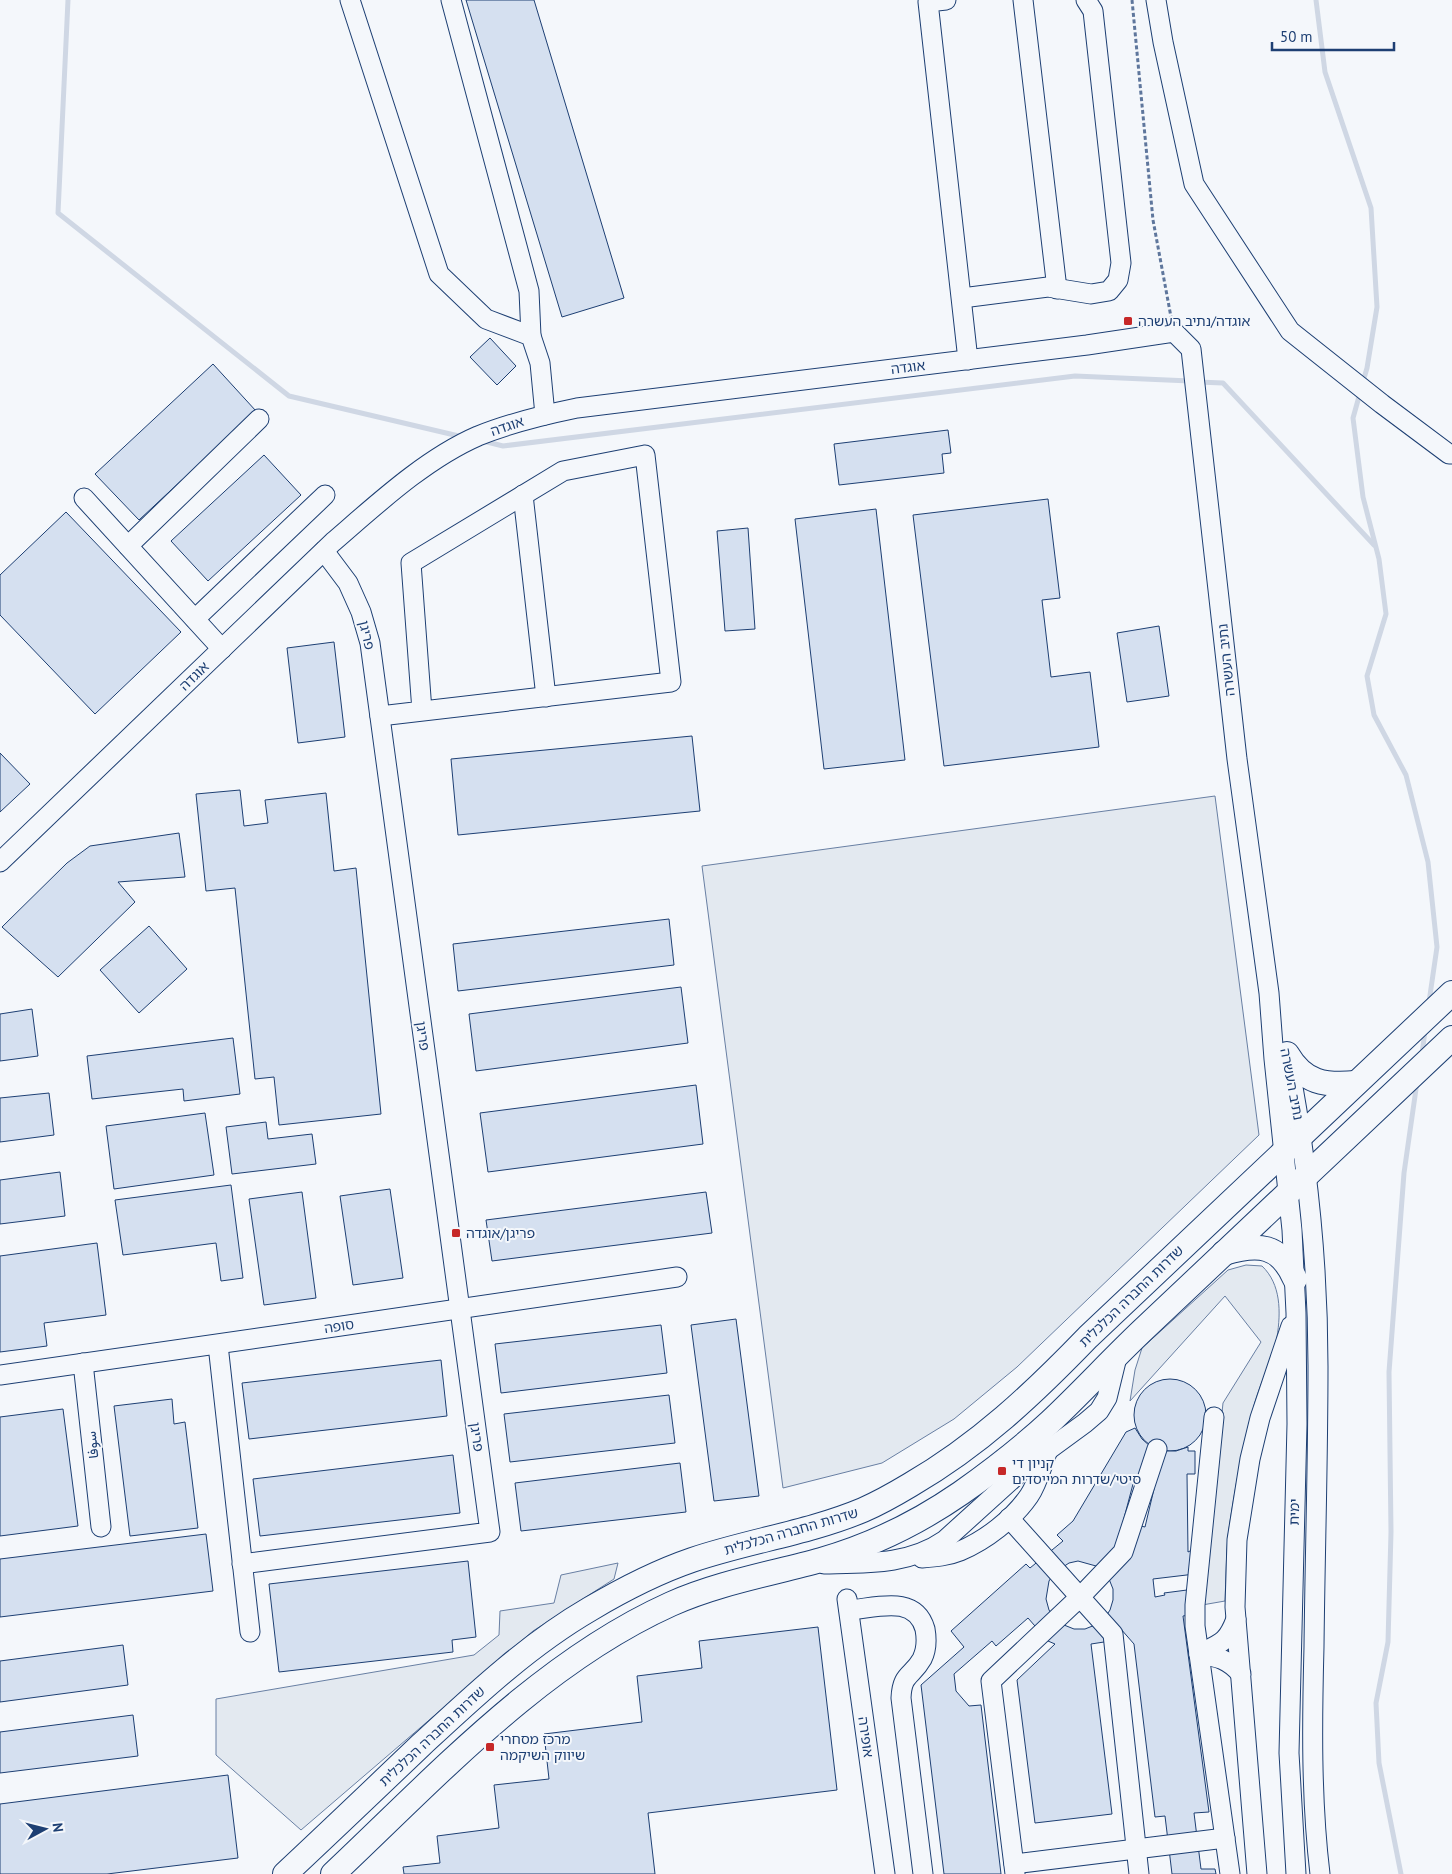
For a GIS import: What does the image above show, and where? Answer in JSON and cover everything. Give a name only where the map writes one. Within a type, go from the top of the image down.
[{"type":"main road","name":"שדרות החברה הכלכלית","points":[[285,1874],[461,1708],[525,1654],[589,1609],[657,1574],[692,1560],[814,1528],[865,1509],[941,1467],[1003,1420],[1029,1396],[1088,1337],[1452,993]]},
{"type":"main road","points":[[333,1874],[483,1733],[545,1680],[606,1638],[670,1604],[703,1591],[801,1565],[879,1539],[959,1495],[1024,1445],[1052,1420],[1118,1353],[1452,1038]]},
{"type":"main road","points":[[1287,1054],[1300,1071],[1312,1080],[1325,1084],[1339,1085],[1356,1083]]},
{"type":"main road","points":[[1224,1253],[1254,1247],[1272,1250],[1289,1265],[1295,1279]]},
{"type":"street","points":[[350,0],[439,274],[486,319],[531,336]]},
{"type":"street","points":[[451,0],[529,291],[531,336],[540,363],[545,415]]},
{"type":"street","points":[[946,0],[928,2],[968,360]]},
{"type":"street","points":[[1023,0],[1056,289]]},
{"type":"street","points":[[962,298],[1048,287],[1091,294],[1109,292],[1118,280],[1121,263],[1093,11],[1086,0]]},
{"type":"street","points":[[1156,0],[1163,42],[1194,184],[1290,331],[1370,395],[1449,454],[1452,454]]},
{"type":"street","name":"אוגדה","points":[[0,862],[324,551],[382,499],[428,464],[477,437],[530,418],[577,408],[968,360],[1174,332]]},
{"type":"street","name":"נתיב העשרה","points":[[1174,332],[1191,349],[1237,759],[1269,994],[1274,1059],[1293,1143],[1307,1175]]},
{"type":"street","points":[[128,546],[259,419]]},
{"type":"street","points":[[380,716],[671,682],[645,455],[564,471],[410,563],[422,711]]},
{"type":"street","points":[[523,495],[546,697]]},
{"type":"street","points":[[194,619],[325,496]]},
{"type":"street","points":[[84,498],[222,649]]},
{"type":"street","name":"פריגן","points":[[242,1564],[490,1532],[370,643],[361,612],[348,583],[324,551]]},
{"type":"street","name":"נתיב העשרה","points":[[1269,994],[1287,1054],[1293,1143]]},
{"type":"street","name":"ימית","points":[[1293,1143],[1289,1192],[1295,1279],[1297,1424],[1289,1753],[1296,1874]]},
{"type":"street","name":"ימית","points":[[1307,1175],[1316,1295],[1318,1365],[1313,1727],[1315,1814],[1320,1874]]},
{"type":"street","name":"סופה","points":[[0,1375],[677,1277]]},
{"type":"street","points":[[1257,1874],[1236,1619],[1237,1540],[1250,1459],[1271,1384],[1296,1313]]},
{"type":"street","points":[[218,1344],[250,1632]]},
{"type":"street","points":[[896,1561],[932,1549],[945,1540],[1028,1464],[1099,1411],[1107,1398],[1118,1353]]},
{"type":"street","name":"سوفا","points":[[84,1363],[101,1527]]},
{"type":"street","points":[[1214,1416],[1195,1605],[1195,1626],[1230,1874]]},
{"type":"street","points":[[1157,1449],[1123,1552],[1080,1597],[991,1681],[1015,1869],[1136,1849],[1225,1838]]},
{"type":"street","points":[[801,1565],[896,1561],[944,1556],[960,1551],[984,1537],[1009,1518],[1030,1495],[1048,1450]]},
{"type":"street","points":[[1009,1518],[1113,1634],[1139,1874]]},
{"type":"street","name":"אופירה","points":[[885,1874],[848,1605],[898,1605],[910,1608],[917,1613],[922,1621],[927,1638],[926,1648],[921,1661],[906,1677],[901,1686],[923,1874]]},
{"type":"street","points":[[1199,1654],[1221,1643],[1230,1634],[1236,1619]]},
{"type":"street","points":[[1199,1654],[1228,1661],[1241,1674]]},
{"type":"path","points":[[1132,0],[1154,220],[1174,332]]},
{"type":"shaded area","points":[[1215,796],[1259,1135],[1017,1367],[954,1419],[882,1463],[783,1488],[702,866]]},
{"type":"shaded area","points":[[1246,1265],[1262,1266],[1273,1281],[1279,1308],[1277,1337],[1255,1402],[1239,1468],[1228,1536],[1225,1601],[1202,1605],[1223,1403],[1261,1342],[1225,1296],[1130,1401],[1135,1370],[1142,1348],[1228,1270]]},
{"type":"shaded area","points":[[618,1563],[614,1579],[533,1631],[301,1830],[216,1755],[216,1699],[474,1655],[499,1635],[500,1611],[554,1603],[561,1575]]},
{"type":"building","points":[[466,0],[534,0],[624,298],[562,317]]},
{"type":"building","points":[[490,338],[516,366],[497,385],[470,357]]},
{"type":"building","points":[[213,364],[256,411],[139,520],[95,474]]},
{"type":"building","points":[[948,430],[951,453],[942,454],[944,473],[839,485],[834,444]]},
{"type":"building","points":[[264,455],[301,495],[208,581],[171,541]]},
{"type":"building","points":[[1048,499],[1060,598],[1042,600],[1051,677],[1090,672],[1099,747],[944,766],[913,515]]},
{"type":"building","points":[[876,509],[905,760],[824,769],[795,519]]},
{"type":"building","points":[[66,512],[181,632],[95,714],[0,615],[0,575]]},
{"type":"building","points":[[748,528],[755,629],[725,631],[717,531]]},
{"type":"building","points":[[1159,626],[1169,696],[1127,702],[1117,633]]},
{"type":"building","points":[[334,642],[345,737],[298,743],[287,648]]},
{"type":"building","points":[[692,736],[700,811],[458,835],[451,759]]},
{"type":"building","points":[[0,753],[30,784],[0,812]]},
{"type":"building","points":[[240,790],[244,826],[268,823],[265,800],[326,793],[334,871],[356,868],[381,1114],[279,1125],[274,1077],[255,1079],[235,888],[206,891],[196,794]]},
{"type":"building","points":[[179,833],[185,877],[118,882],[135,902],[58,977],[2,927],[67,863],[90,846]]},
{"type":"building","points":[[669,919],[674,965],[458,991],[453,944]]},
{"type":"building","points":[[149,926],[187,969],[139,1013],[100,970]]},
{"type":"building","points":[[681,987],[688,1043],[476,1071],[469,1014]]},
{"type":"building","points":[[32,1009],[38,1056],[0,1061],[0,1014]]},
{"type":"building","points":[[233,1038],[240,1094],[184,1101],[183,1089],[92,1099],[87,1056]]},
{"type":"building","points":[[696,1085],[703,1144],[488,1172],[480,1113]]},
{"type":"building","points":[[49,1093],[54,1135],[0,1142],[0,1098]]},
{"type":"building","points":[[205,1113],[214,1175],[114,1189],[106,1126]]},
{"type":"building","points":[[266,1122],[268,1139],[312,1134],[316,1164],[232,1174],[226,1127]]},
{"type":"building","points":[[60,1172],[65,1216],[0,1224],[0,1180]]},
{"type":"building","points":[[231,1185],[243,1278],[221,1281],[216,1243],[123,1255],[115,1200]]},
{"type":"building","points":[[390,1189],[403,1278],[353,1285],[340,1196]]},
{"type":"building","points":[[302,1192],[316,1298],[264,1305],[249,1199]]},
{"type":"building","points":[[706,1192],[712,1233],[492,1261],[486,1220]]},
{"type":"building","points":[[97,1243],[106,1315],[44,1323],[47,1346],[0,1352],[0,1256]]},
{"type":"building","points":[[736,1319],[759,1496],[714,1501],[691,1325]]},
{"type":"building","points":[[661,1325],[667,1373],[501,1393],[495,1344]]},
{"type":"building","points":[[441,1360],[447,1416],[249,1439],[242,1383]]},
{"type":"building","points":[[1177,1379],[1196,1389],[1204,1401],[1206,1415],[1204,1429],[1196,1441],[1184,1449],[1163,1451],[1144,1441],[1136,1429],[1134,1408],[1144,1389],[1156,1381]]},
{"type":"building","points":[[669,1395],[675,1443],[510,1462],[504,1414]]},
{"type":"building","points":[[172,1399],[174,1424],[185,1422],[198,1528],[130,1536],[114,1406]]},
{"type":"building","points":[[63,1409],[78,1526],[0,1536],[0,1417]]},
{"type":"building","points":[[1135,1428],[1142,1439],[1151,1447],[1137,1485],[1133,1484],[1123,1522],[1145,1527],[1154,1489],[1151,1488],[1163,1451],[1176,1451],[1188,1447],[1188,1451],[1195,1451],[1195,1474],[1187,1474],[1188,1552],[1192,1550],[1195,1574],[1153,1579],[1155,1597],[1165,1595],[1164,1593],[1187,1590],[1190,1615],[1183,1616],[1209,1812],[1194,1813],[1201,1869],[1215,1869],[1216,1874],[1172,1874],[1165,1816],[1155,1817],[1134,1644],[1120,1628],[1104,1642],[1091,1644],[1112,1814],[1035,1823],[1017,1680],[1055,1644],[1048,1641],[1028,1618],[996,1646],[992,1641],[954,1674],[956,1691],[969,1706],[981,1705],[1001,1874],[944,1874],[921,1685],[964,1647],[951,1631],[1026,1564],[1030,1568],[1063,1541],[1057,1535],[1073,1521],[1126,1432]],"holes":[[[1078,1561],[1096,1566],[1104,1572],[1113,1589],[1113,1600],[1110,1610],[1104,1619],[1085,1629],[1074,1629],[1064,1625],[1055,1619],[1049,1610],[1046,1599],[1049,1581],[1054,1573],[1069,1563]]]},
{"type":"building","points":[[453,1455],[460,1513],[260,1536],[253,1479]]},
{"type":"building","points":[[680,1463],[686,1512],[521,1531],[515,1483]]},
{"type":"building","points":[[206,1534],[213,1591],[0,1617],[0,1559]]},
{"type":"building","points":[[468,1561],[476,1637],[452,1640],[453,1652],[279,1672],[269,1584]]},
{"type":"building","points":[[818,1627],[837,1790],[648,1813],[655,1874],[404,1874],[403,1867],[440,1863],[437,1836],[499,1828],[494,1785],[549,1779],[544,1734],[642,1722],[637,1676],[702,1668],[699,1641]]},
{"type":"building","points":[[123,1645],[128,1685],[0,1702],[0,1661]]},
{"type":"building","points":[[133,1715],[138,1756],[0,1773],[0,1732]]},
{"type":"building","points":[[228,1775],[238,1858],[107,1874],[0,1874],[0,1804]]},
{"type":"waterway","points":[[68,0],[58,213],[289,396],[463,437]]},
{"type":"waterway","points":[[1316,0],[1325,72],[1371,208],[1377,307],[1367,368],[1362,385]]},
{"type":"waterway","points":[[483,441],[503,446],[1075,376],[1190,381]]},
{"type":"waterway","points":[[1198,382],[1223,383],[1374,545]]},
{"type":"waterway","points":[[1360,393],[1353,418],[1363,497],[1379,559],[1386,614],[1367,676],[1374,715],[1406,775],[1428,862],[1437,947],[1429,1002]]},
{"type":"waterway","points":[[1422,1054],[1425,1031]]},
{"type":"waterway","points":[[1401,1874],[1379,1763],[1376,1703],[1388,1642],[1391,1532],[1389,1372],[1404,1173],[1417,1082]]},
{"type":"place","name":"אוגדה/נתיב העשרה","points":[[1128,321]]},
{"type":"place","name":"פריגן/אוגדה","points":[[456,1233]]},
{"type":"place","name":"קניון די סיטי/שדרות המייסדים","points":[[1002,1471]]},
{"type":"place","name":"מרכז מסחרי שיווק השיקמה","points":[[490,1747]]}]
